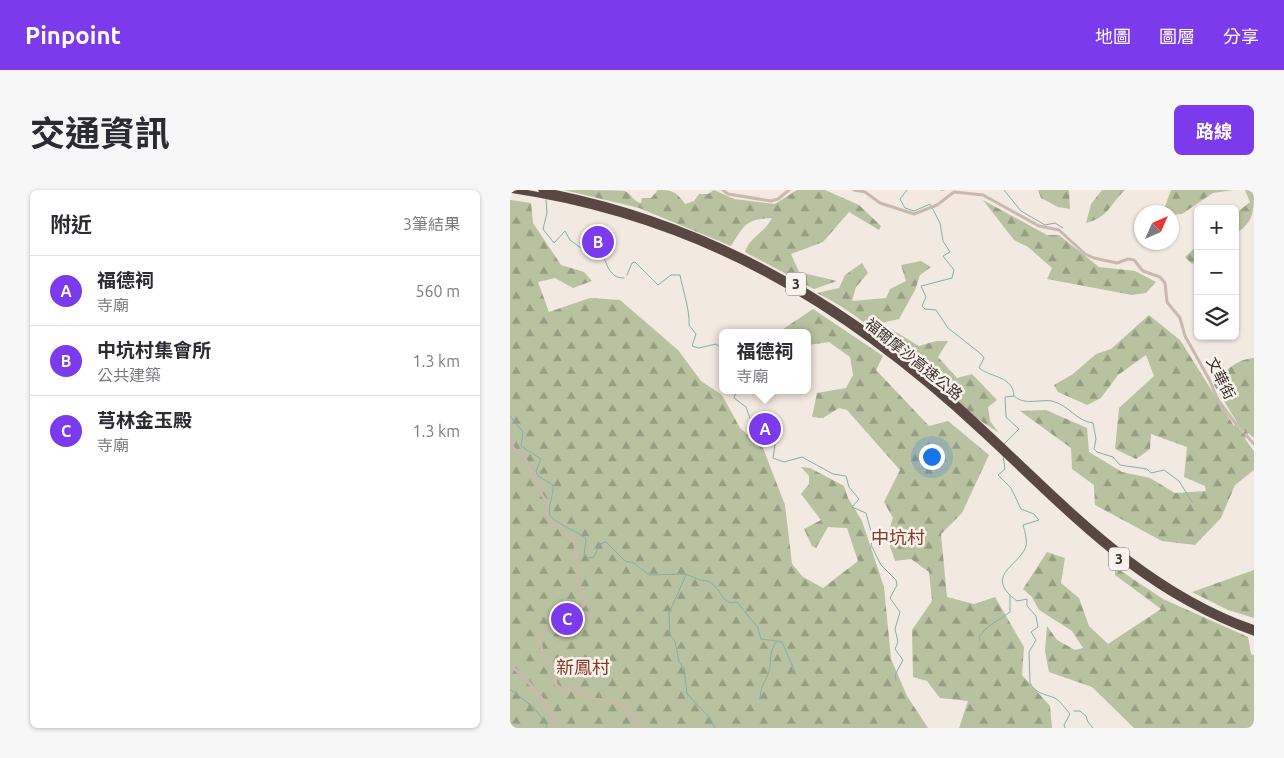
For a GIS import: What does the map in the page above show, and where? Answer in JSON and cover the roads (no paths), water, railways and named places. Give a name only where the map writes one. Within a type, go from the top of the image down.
[{"type":"highway","name":"福爾摩沙高速公路","points":[[510,190],[565,197],[620,209],[678,228],[775,272],[856,322],[947,394],[1085,524],[1131,562],[1172,590],[1204,607],[1254,628]]},
{"type":"highway","name":"福爾摩沙高速公路","points":[[541,190],[643,221],[686,237],[743,261],[793,288],[854,326],[918,376],[983,433],[1069,516],[1128,566],[1201,611],[1254,633]]},
{"type":"street","points":[[723,190],[740,196],[773,201],[789,190]]},
{"type":"street","name":"文華街","points":[[854,190],[865,192],[878,202],[911,214],[917,214],[933,207],[956,191],[983,195],[1039,226],[1059,230],[1092,257],[1117,263],[1132,260],[1143,271],[1162,278],[1167,287],[1167,302],[1180,318],[1185,336],[1209,379],[1218,400],[1236,424]]},
{"type":"street","points":[[1247,436],[1254,444]]},
{"type":"street","points":[[510,437],[513,448],[525,458],[531,473],[541,484],[540,492],[547,502],[547,516],[571,536],[577,550],[575,563],[579,586],[586,603],[582,607],[563,613],[539,636],[543,655],[554,668],[556,685],[564,690],[576,688],[593,700],[615,701],[630,712],[642,728]]},
{"type":"street","points":[[510,665],[521,674],[551,714],[557,728]]},
{"type":"water","points":[[1223,380],[1226,397],[1220,394],[1215,386]]},
{"type":"waterway","points":[[907,190],[900,199],[905,208],[914,211],[930,204],[940,223],[943,241],[950,252],[943,256],[954,270],[952,278],[921,286],[926,297],[922,306],[925,309],[936,310],[948,328],[981,354],[984,358],[979,368],[1006,381],[1013,389],[1014,396],[1005,397],[1006,417],[1019,429],[1004,444]]},
{"type":"waterway","points":[[1004,190],[1021,211],[1045,225],[1055,223],[1063,228]]},
{"type":"waterway","points":[[546,200],[547,213],[543,229],[554,243],[565,231],[570,240],[585,251],[595,246],[600,248],[611,272],[624,278]]},
{"type":"waterway","points":[[627,275],[632,263],[635,262],[658,285],[671,275],[680,275],[689,325],[696,334],[692,346],[699,348],[716,344],[719,346]]},
{"type":"waterway","points":[[736,394],[734,398],[746,407],[752,424],[770,436],[775,445],[773,458],[784,462],[802,457],[833,474],[846,476],[849,487],[859,499],[852,507],[866,513],[873,539],[871,545],[881,565],[896,580],[897,585],[890,598],[900,612],[895,629],[898,642],[895,649],[903,660],[895,675],[896,680]]},
{"type":"waterway","points":[[1014,396],[1023,401],[1052,401],[1058,403],[1087,422],[1093,423],[1096,439],[1094,449],[1097,452],[1113,457],[1120,465],[1147,469],[1151,473],[1164,470],[1179,481],[1192,502]]},
{"type":"waterway","points":[[510,416],[523,432],[521,446],[541,459],[536,471],[538,476],[553,485],[549,508],[550,516],[586,539],[584,555],[588,558],[594,557],[600,544],[606,542],[625,561],[634,563],[649,575],[686,574],[708,581],[716,587],[725,600],[731,603],[737,602],[758,628],[761,639],[777,641],[772,649],[769,672],[762,688],[760,699]]},
{"type":"waterway","points":[[1003,455],[1005,469],[998,475],[1011,488],[1021,509],[1034,514],[1039,520],[1023,525],[1026,546],[1006,571],[1003,577],[1003,584],[1007,592],[1017,601],[1027,599],[1027,606],[1036,616],[1038,627],[1031,632],[1036,640],[1029,652],[1030,683],[1038,692],[1057,699],[1063,705],[1070,714],[1064,725],[1065,728]]},
{"type":"waterway","points":[[686,575],[669,613],[670,635],[675,641],[679,662],[684,668],[687,694],[709,717],[715,728]]},
{"type":"waterway","points":[[980,641],[979,637],[985,630],[1010,612],[1010,595]]},
{"type":"waterway","points":[[778,641],[782,642],[796,674]]},
{"type":"waterway","points":[[510,689],[533,707],[547,724],[546,728]]},
{"type":"waterway","points":[[1074,711],[1080,711],[1086,716],[1093,728]]},
{"type":"tunnel","points":[[1236,424],[1247,436]]},
{"type":"place","name":"中坑村集會所","points":[[598,242]]},
{"type":"place","name":"福德祠","points":[[765,429]]},
{"type":"place","name":"芎林金玉殿","points":[[567,619]]},
{"type":"district","name":"中坑村","points":[[898,537]]},
{"type":"district","name":"新鳳村","points":[[583,667]]}]
